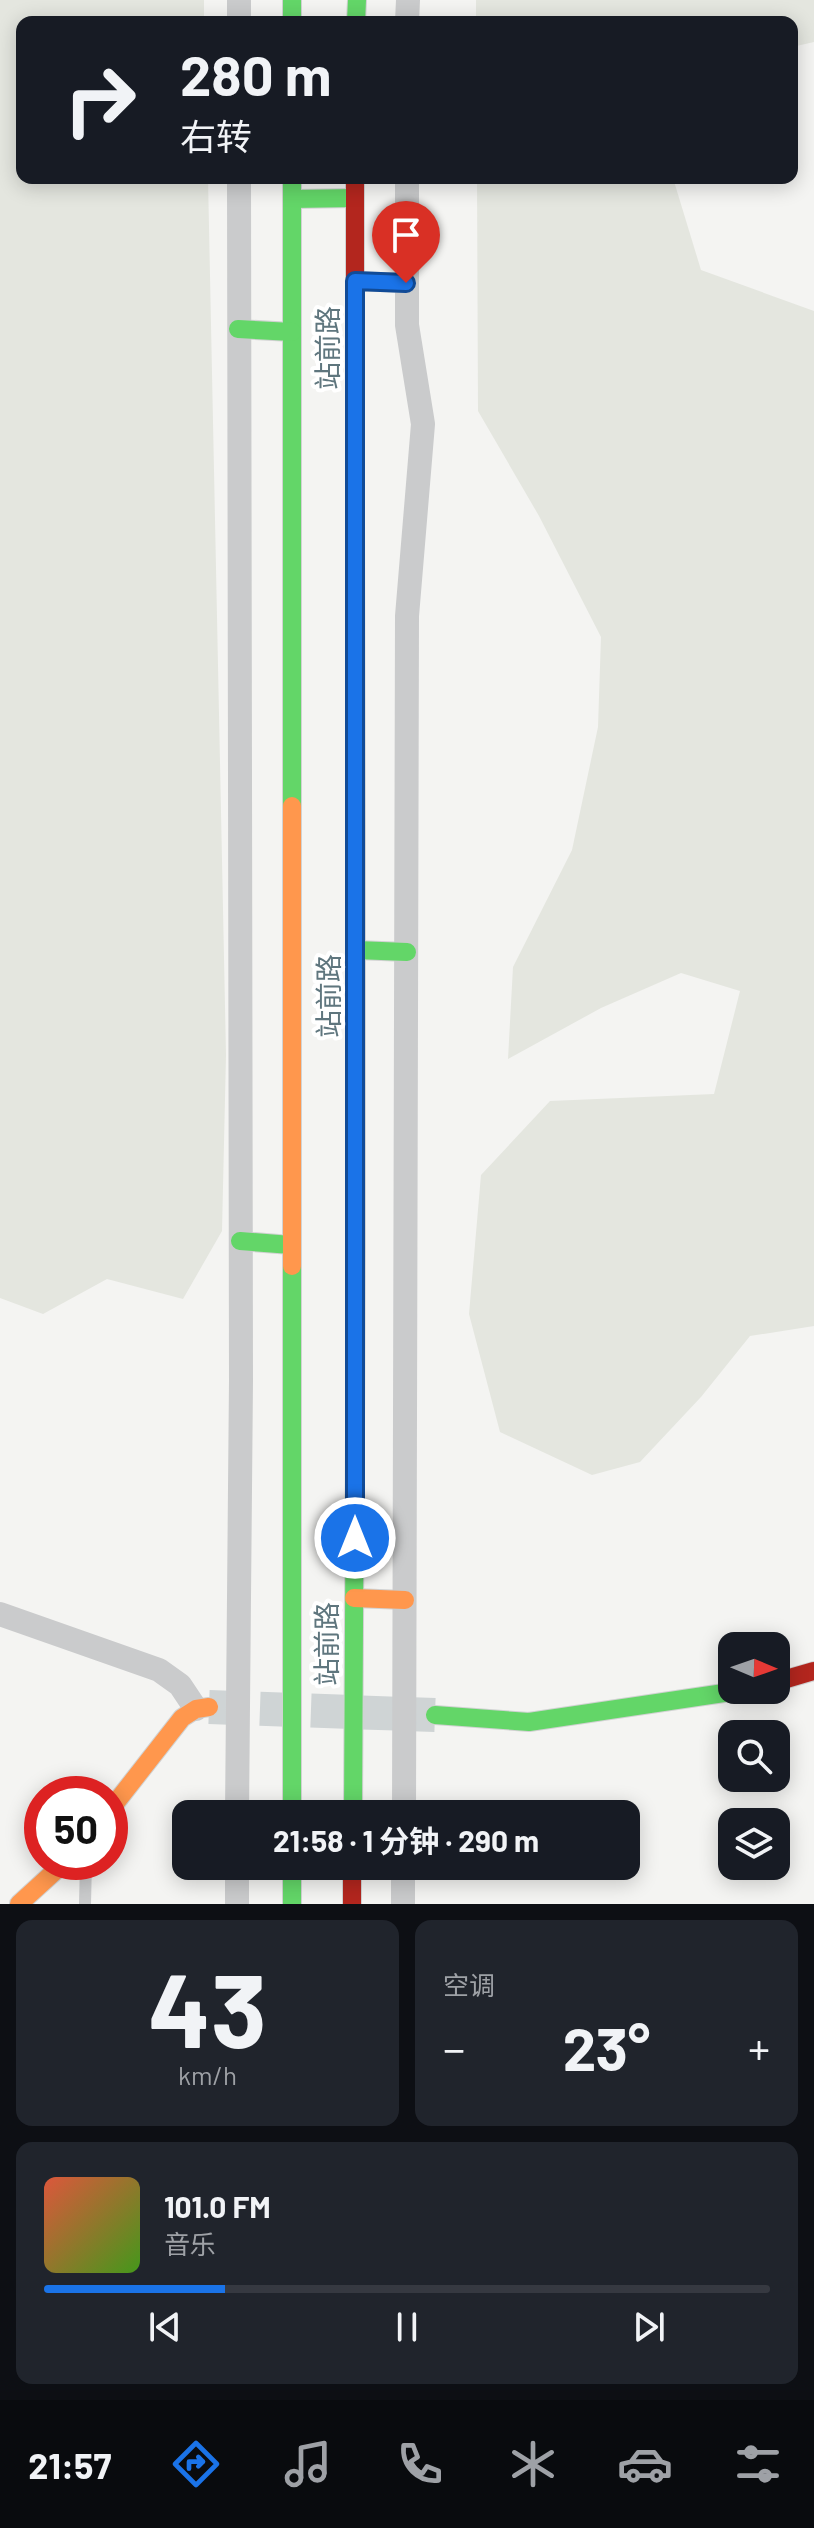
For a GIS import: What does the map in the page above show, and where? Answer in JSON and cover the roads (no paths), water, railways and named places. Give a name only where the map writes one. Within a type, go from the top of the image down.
[{"type":"main road","name":"站前路","points":[[292,184],[292,1800]]},
{"type":"main road","name":"站前路","points":[[353,1800],[355,184]]},
{"type":"main road","points":[[292,199],[355,198]]},
{"type":"main road","points":[[355,281],[406,283]]},
{"type":"main road","points":[[238,329],[292,332]]},
{"type":"main road","points":[[356,950],[407,952]]},
{"type":"main road","points":[[240,1241],[291,1245]]},
{"type":"main road","points":[[354,1598],[405,1600]]},
{"type":"main road","points":[[790,1678],[814,1671]]},
{"type":"main road","points":[[435,1715],[529,1722],[718,1694]]},
{"type":"main road","points":[[128,1787],[182,1718],[202,1708]]},
{"type":"main road","points":[[19,1904],[45,1880]]},
{"type":"main road","points":[[292,1880],[292,1904]]},
{"type":"main road","points":[[352,1880],[352,1904]]},
{"type":"street","points":[[237,1800],[239,184]]},
{"type":"street","points":[[404,1800],[407,616],[423,424],[407,325],[407,184]]},
{"type":"street","points":[[0,1614],[159,1670],[180,1685],[202,1708]]},
{"type":"street","points":[[237,1880],[237,1904]]},
{"type":"street","points":[[403,1880],[403,1904]]},
{"type":"lane","points":[[85,1904],[86,1880]]},
{"type":"tunnel","points":[[209,1707],[435,1715]]}]
